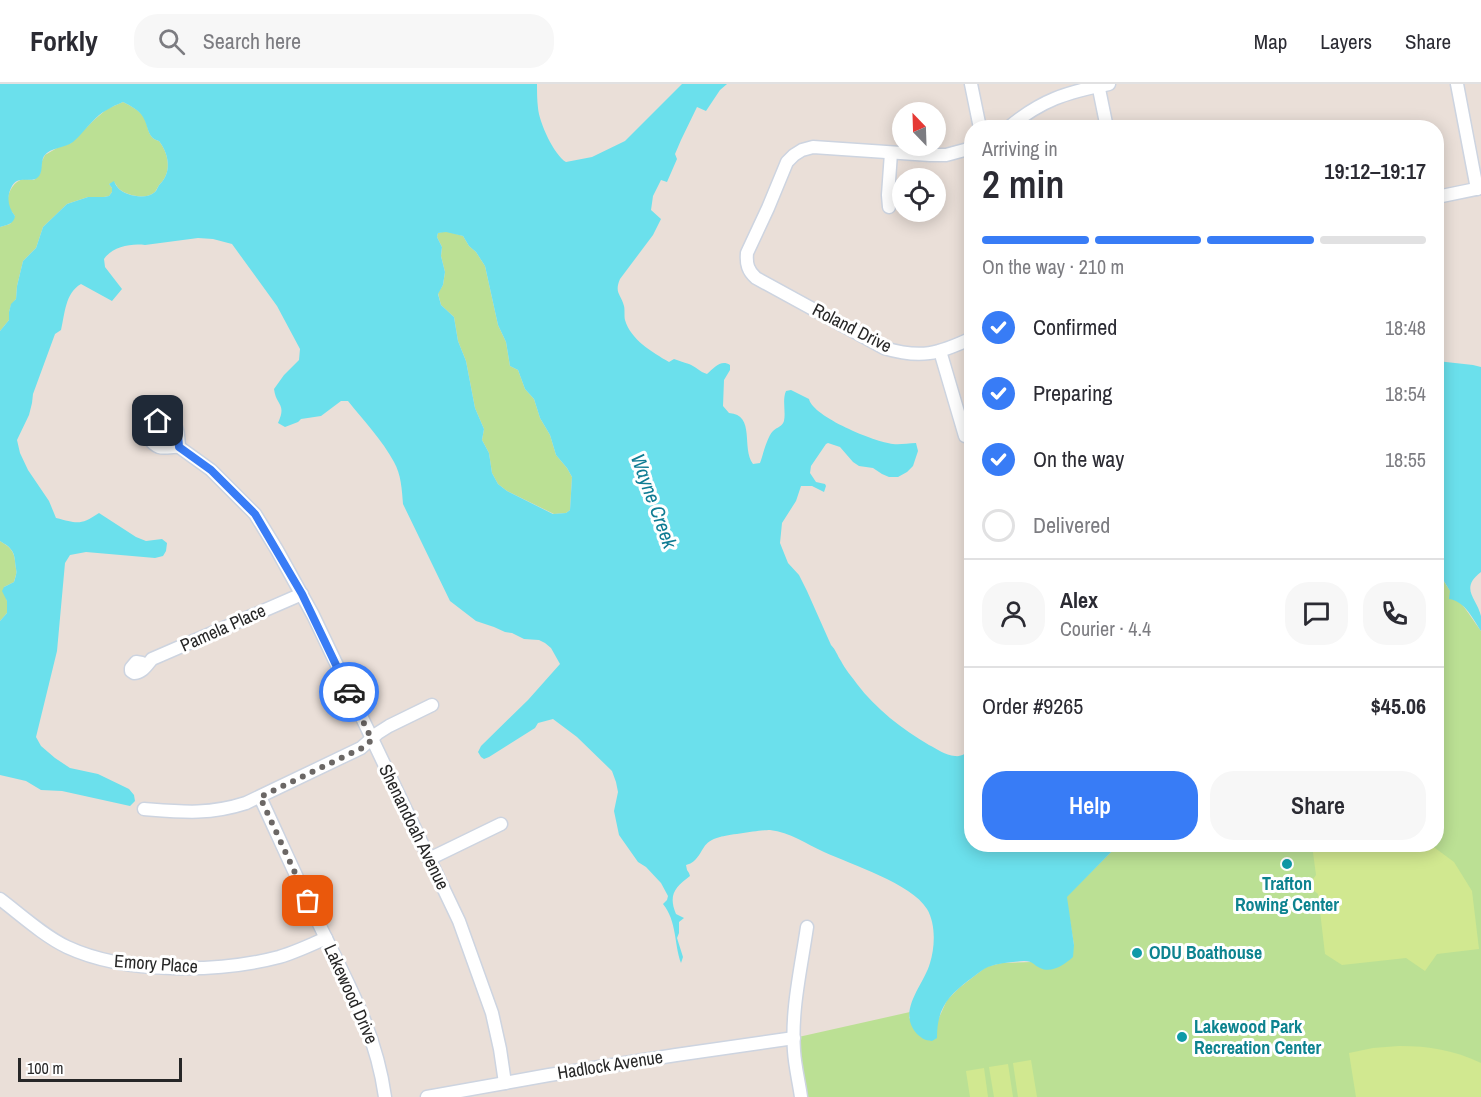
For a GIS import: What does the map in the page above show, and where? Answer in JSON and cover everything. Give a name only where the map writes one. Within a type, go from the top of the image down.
[{"type":"street","points":[[971,84],[978,120]]},
{"type":"street","points":[[1444,196],[1479,189],[1457,84]]},
{"type":"street","points":[[1018,120],[1038,106],[1058,97],[1102,85],[1106,120]]},
{"type":"street","name":"Roland Drive","points":[[891,153],[813,147],[802,150],[792,157],[784,167],[747,253],[748,269],[756,278],[884,348],[925,355],[964,341]]},
{"type":"street","points":[[890,207],[888,195],[891,153],[946,155],[964,150]]},
{"type":"street","points":[[939,351],[964,433]]},
{"type":"street","name":"Shenandoah Avenue","points":[[179,447],[211,470],[255,514],[302,594],[459,921],[485,992],[496,1031],[506,1083]]},
{"type":"street","name":"Pamela Place","points":[[147,665],[152,659],[302,594]]},
{"type":"street","points":[[144,809],[192,813],[231,808],[260,797],[362,748],[389,726],[432,705]]},
{"type":"street","name":"Lakewood Drive","points":[[260,797],[369,1029],[385,1097]]},
{"type":"street","points":[[429,859],[501,824]]},
{"type":"street","name":"Emory Place","points":[[0,899],[56,942],[90,956],[131,965],[184,968],[260,962],[282,956],[326,938]]},
{"type":"street","points":[[801,1097],[794,1038],[795,1010],[807,927]]},
{"type":"street","name":"Hadlock Avenue","points":[[427,1097],[676,1054],[794,1038]]},
{"type":"green space","points":[[123,102],[135,108],[144,117],[150,135],[162,146],[168,163],[164,179],[155,192],[147,196],[127,194],[114,182],[109,184],[112,192],[109,196],[88,197],[67,204],[43,227],[36,248],[23,261],[16,299],[11,305],[9,320],[0,331],[0,227],[10,224],[15,216],[8,203],[10,190],[20,180],[34,180],[40,174],[45,155],[71,143],[107,109]]},
{"type":"green space","points":[[446,231],[463,236],[485,266],[498,325],[506,342],[510,366],[518,370],[525,389],[534,399],[556,455],[572,477],[570,510],[566,513],[554,514],[507,491],[498,484],[492,473],[489,453],[482,440],[484,429],[475,408],[454,317],[441,305],[438,293],[443,285],[445,272],[441,256],[442,247],[437,237],[438,233]]},
{"type":"green space","points":[[0,541],[12,552],[16,571],[14,582],[4,587],[7,613],[0,621]]},
{"type":"green space","points":[[1444,580],[1481,631],[1481,1097],[803,1097],[794,1038],[910,1012],[909,1018],[937,1038],[937,1022],[947,1000],[986,967],[1002,963],[1032,962],[1074,945],[1066,897],[1111,852],[1444,852]]},
{"type":"green space","points":[[1313,852],[1440,852],[1454,862],[1472,891],[1479,949],[1437,954],[1425,971],[1406,958],[1342,965],[1325,954],[1318,894],[1308,886],[1316,875]]},
{"type":"green space","points":[[1399,1046],[1441,1050],[1481,1063],[1481,1097],[1356,1097],[1349,1053]]},
{"type":"green space","points":[[1031,1060],[1037,1097],[1018,1097],[1013,1063]]},
{"type":"green space","points":[[1008,1064],[1013,1097],[994,1097],[989,1067]]},
{"type":"green space","points":[[984,1068],[988,1097],[970,1097],[966,1071]]},
{"type":"water","name":"Wayne Creek","points":[[0,84],[537,84],[541,121],[552,146],[566,162],[592,157],[625,141],[682,84],[727,84],[720,90],[706,111],[697,107],[675,154],[677,159],[667,182],[661,180],[653,196],[651,210],[661,219],[653,235],[618,284],[625,320],[637,339],[649,350],[669,362],[674,359],[707,374],[721,364],[730,365],[730,370],[724,380],[723,406],[729,413],[737,415],[742,420],[753,464],[760,463],[771,434],[783,423],[785,394],[786,391],[791,390],[809,399],[813,406],[833,421],[860,434],[893,444],[916,443],[918,451],[913,466],[898,477],[889,477],[873,468],[859,466],[840,447],[826,444],[811,466],[810,473],[816,482],[825,484],[824,492],[812,486],[801,486],[796,501],[782,523],[780,543],[788,563],[799,575],[807,591],[831,645],[864,693],[881,710],[919,739],[941,752],[957,756],[964,754],[964,852],[1111,852],[1067,897],[1074,945],[1073,957],[1049,970],[1024,961],[985,968],[949,998],[941,1011],[937,1038],[932,1041],[925,1040],[911,1025],[909,1016],[913,998],[927,971],[933,950],[933,928],[927,909],[908,891],[895,883],[791,836],[770,830],[720,837],[709,841],[694,861],[686,865],[690,876],[680,884],[673,897],[676,914],[684,918],[679,922],[677,938],[683,957],[681,963],[671,918],[663,904],[668,896],[661,883],[638,862],[619,835],[614,811],[618,792],[612,771],[577,737],[553,719],[538,723],[535,728],[489,757],[484,759],[478,752],[481,746],[528,700],[560,664],[551,648],[539,640],[524,639],[476,621],[450,601],[403,504],[400,477],[394,462],[379,438],[348,401],[341,401],[321,416],[301,419],[285,427],[278,423],[281,408],[274,389],[299,360],[300,349],[277,306],[232,244],[213,239],[198,238],[128,245],[107,255],[104,259],[105,267],[122,289],[112,301],[81,284],[72,293],[66,304],[61,330],[55,334],[33,394],[29,415],[17,440],[28,470],[49,501],[56,518],[83,522],[99,513],[136,537],[146,541],[162,539],[167,543],[163,556],[155,558],[86,552],[70,555],[65,563],[57,651],[36,737],[41,746],[70,768],[98,774],[129,789],[135,801],[130,806],[62,791],[41,790],[26,781],[0,775],[0,621],[7,613],[7,601],[2,591],[4,587],[14,582],[16,571],[12,551],[0,541],[0,331],[9,320],[11,304],[16,299],[23,261],[36,248],[43,227],[67,204],[88,197],[109,196],[112,188],[109,184],[114,181],[119,189],[127,194],[147,196],[156,191],[168,169],[165,152],[159,141],[150,135],[139,112],[123,102],[99,115],[73,142],[47,153],[37,178],[21,180],[12,186],[8,198],[15,216],[10,224],[0,227]],"holes":[[[446,232],[463,236],[485,266],[498,325],[506,342],[510,366],[518,370],[525,389],[534,399],[556,455],[572,477],[570,510],[566,513],[553,514],[507,491],[498,484],[492,473],[489,453],[482,440],[484,429],[475,408],[454,317],[441,305],[438,294],[443,285],[445,272],[438,233]]]},
{"type":"water","points":[[1444,362],[1481,367],[1481,572],[1471,584],[1470,589],[1481,616],[1481,631],[1472,616],[1460,603],[1449,599],[1450,591],[1444,581]]},
{"type":"way so far","points":[[308,901],[260,797],[362,748],[372,740],[349,692]]},
{"type":"place","name":"Trafton Rowing Center","points":[[1287,864]]},
{"type":"place","name":"ODU Boathouse","points":[[1137,953]]},
{"type":"place","name":"Lakewood Park Recreation Center","points":[[1182,1037]]},
{"type":"route","points":[[158,421],[166,419],[171,421],[177,429],[179,447],[211,470],[255,514],[302,594],[349,692]]}]
